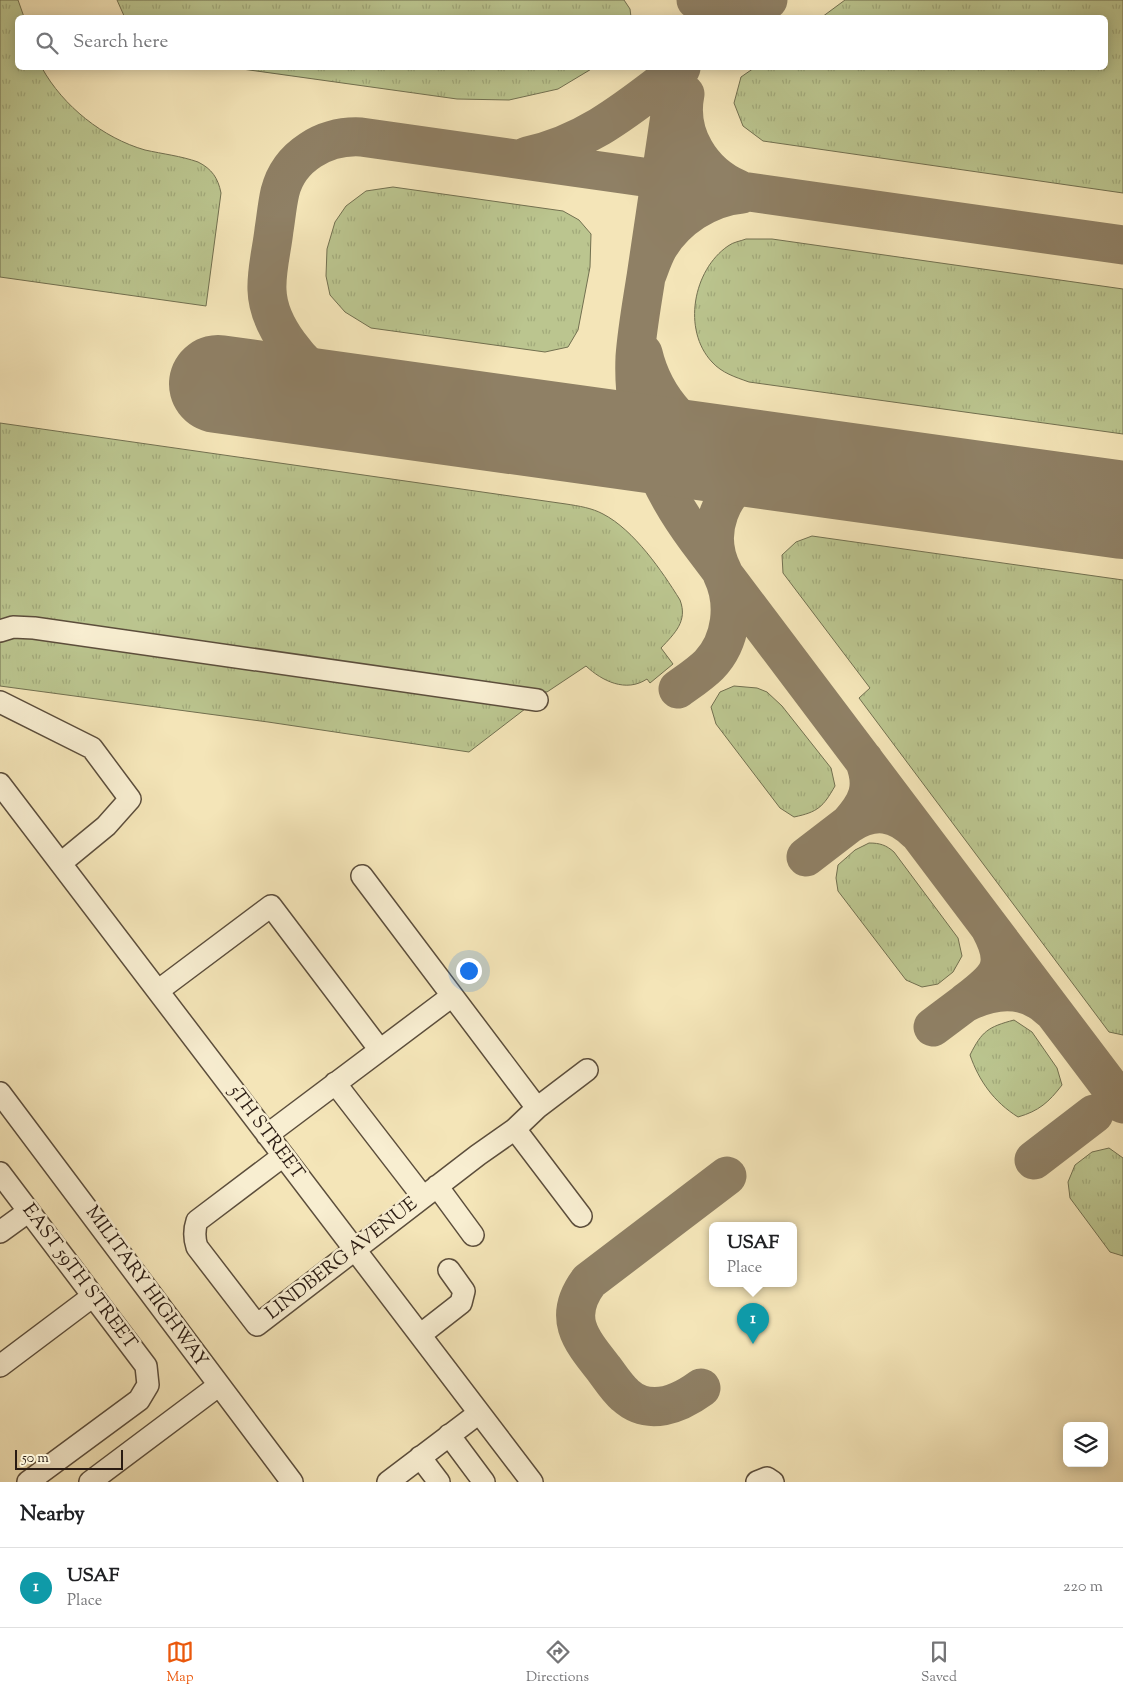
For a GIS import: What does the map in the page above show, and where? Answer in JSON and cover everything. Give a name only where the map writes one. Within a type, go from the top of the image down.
[{"type":"street","points":[[0,631],[13,627],[34,628],[537,700]]},
{"type":"street","points":[[0,702],[92,748],[130,799],[106,826],[61,863]]},
{"type":"street","name":"5TH STREET","points":[[0,784],[159,990],[267,1135],[532,1482]]},
{"type":"street","points":[[362,876],[537,1108]]},
{"type":"street","points":[[159,990],[271,906],[380,1050]]},
{"type":"street","points":[[267,1135],[452,996]]},
{"type":"street","name":"LINDBERG AVENUE","points":[[283,1156],[197,1221],[194,1240],[197,1248],[257,1325],[430,1191],[515,1129],[537,1108],[587,1070]]},
{"type":"street","points":[[336,1083],[430,1191],[473,1235]]},
{"type":"street","name":"MILITARY HIGHWAY","points":[[0,1092],[218,1386],[292,1482]]},
{"type":"street","points":[[515,1129],[581,1216]]},
{"type":"street","name":"EAST 59TH STREET","points":[[0,1173],[146,1366],[148,1385],[139,1400],[28,1482]]},
{"type":"street","points":[[0,1232],[28,1211]]},
{"type":"street","points":[[420,1335],[461,1304],[464,1291],[449,1270]]},
{"type":"street","points":[[0,1366],[93,1296]]},
{"type":"street","points":[[90,1482],[218,1386]]},
{"type":"street","points":[[388,1482],[479,1412]]},
{"type":"street","points":[[449,1435],[484,1482]]},
{"type":"street","points":[[420,1457],[438,1482]]},
{"type":"green space","points":[[0,0],[18,0],[23,15],[15,15],[15,70],[43,70],[61,95],[86,119],[99,129],[129,145],[198,162],[214,174],[221,193],[206,306],[0,277]]},
{"type":"green space","points":[[117,0],[624,0],[630,9],[631,15],[124,15]]},
{"type":"green space","points":[[845,0],[1123,0],[1123,193],[763,141],[743,126],[734,103],[741,77],[751,70],[1108,70],[1108,15],[825,15]]},
{"type":"green space","points":[[249,70],[590,70],[558,89],[509,100],[457,99]]},
{"type":"green space","points":[[393,187],[563,211],[579,220],[591,234],[590,267],[578,330],[568,347],[545,352],[371,328],[345,312],[330,295],[326,276],[327,249],[335,222],[346,206],[366,191]]},
{"type":"green space","points":[[746,239],[772,239],[1123,289],[1123,434],[749,382],[729,374],[716,366],[703,349],[697,334],[695,318],[696,301],[700,285],[716,257],[730,245]]},
{"type":"green space","points":[[0,423],[581,506],[594,510],[626,530],[656,564],[680,600],[682,614],[679,626],[661,648],[673,664],[650,683],[647,679],[631,685],[623,685],[607,680],[586,666],[547,692],[24,621],[0,622]]},
{"type":"green space","points":[[812,536],[1123,580],[1123,1035],[1109,1032],[859,698],[870,688],[783,573],[782,555],[796,542]]},
{"type":"green space","points":[[19,633],[525,706],[525,709],[469,752],[268,722],[0,686],[0,638]]},
{"type":"green space","points":[[734,686],[757,688],[767,692],[782,706],[831,768],[835,786],[819,808],[794,817],[780,808],[716,724],[711,707],[720,692]]},
{"type":"green space","points":[[869,843],[883,845],[894,852],[958,938],[962,956],[953,972],[938,984],[922,987],[906,980],[838,891],[836,878],[838,865],[855,850]]},
{"type":"green space","points":[[1014,1020],[1032,1032],[1057,1068],[1062,1085],[1043,1105],[1032,1112],[1018,1117],[1002,1105],[988,1090],[978,1074],[970,1055],[978,1040],[987,1031]]},
{"type":"green space","points":[[1109,1148],[1123,1158],[1123,1256],[1110,1252],[1070,1198],[1068,1182],[1075,1165],[1092,1152]]},
{"type":"taxiway","points":[[696,0],[714,6],[732,8],[750,6],[768,0]]},
{"type":"taxiway","points":[[677,70],[646,277],[653,258],[665,237],[683,219],[705,205],[729,196],[742,194]]},
{"type":"taxiway","points":[[527,156],[549,150],[590,132],[627,109],[678,70]]},
{"type":"taxiway","points":[[685,94],[683,109],[685,123],[688,137],[695,150],[713,173],[738,189]]},
{"type":"taxiway","points":[[396,407],[354,396],[331,385],[320,377],[298,357],[288,344],[273,318],[269,304],[267,290],[268,268],[279,197],[285,179],[291,168],[310,150],[334,140],[361,137],[1123,245]]},
{"type":"taxiway","points":[[646,277],[635,357],[638,407],[642,430],[650,453],[659,475],[682,518],[1123,1104]]},
{"type":"taxiway","points":[[643,353],[648,370],[665,402],[676,415],[703,438],[736,452],[823,467],[784,466],[768,468],[747,477],[735,487],[726,499],[715,527],[717,557],[723,572]]},
{"type":"taxiway","points":[[678,689],[709,665],[723,645],[727,633],[730,609],[729,597],[722,574]]},
{"type":"taxiway","points":[[864,760],[869,778],[868,794],[861,809],[849,824],[867,816],[884,814],[901,820],[917,832]]},
{"type":"taxiway","points":[[806,857],[849,824]]},
{"type":"taxiway","points":[[990,928],[997,942],[1000,963],[992,980],[965,1003],[988,994],[1010,992],[1031,996],[1051,1010]]},
{"type":"taxiway","points":[[933,1027],[965,1003]]},
{"type":"taxiway","points":[[1034,1160],[1094,1114]]},
{"type":"taxiway","points":[[701,1388],[683,1399],[664,1406],[654,1407],[634,1402],[616,1386],[588,1348],[577,1327],[577,1306],[581,1294],[589,1281],[727,1176]]},
{"type":"runway","points":[[218,384],[1123,510]]},
{"type":"place","name":"USAF","points":[[753,1344]]}]
